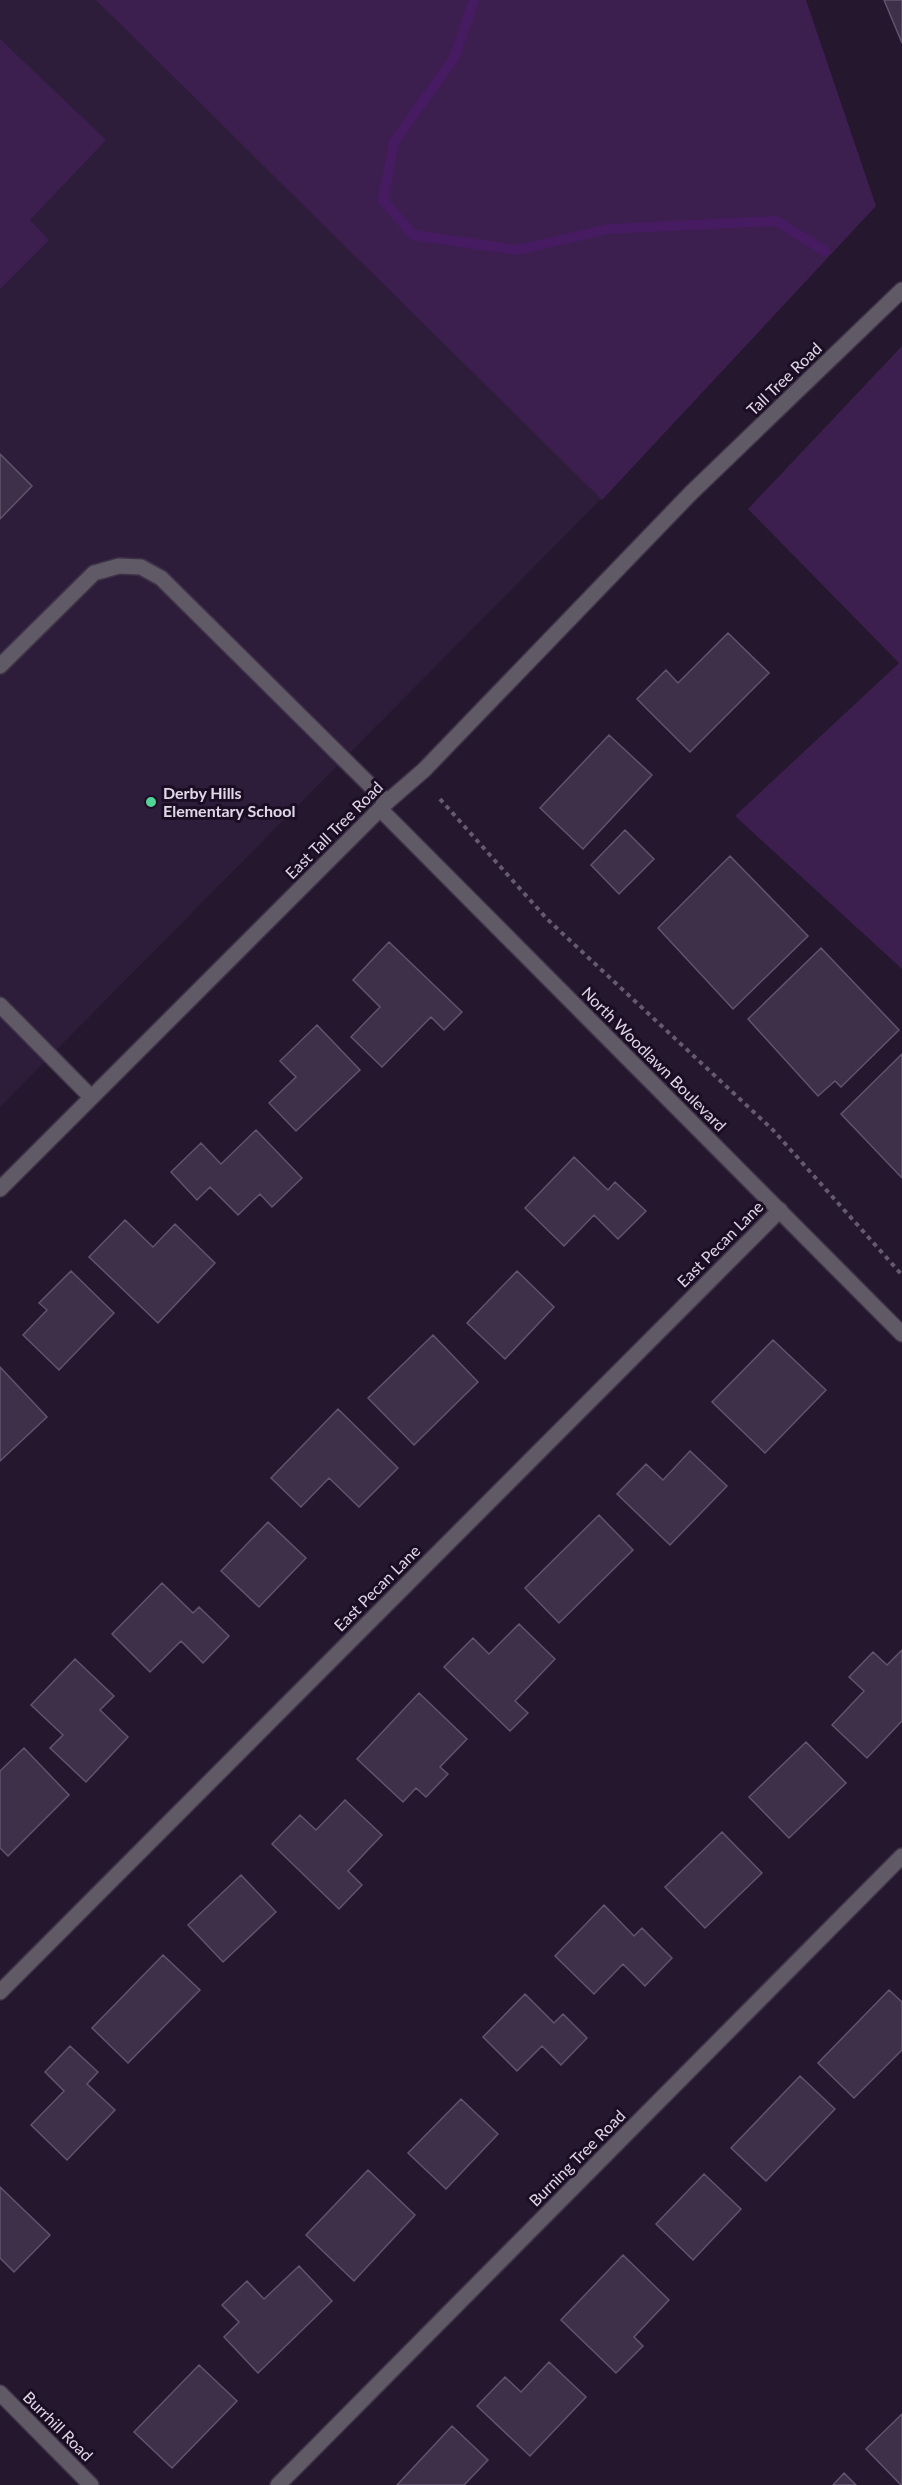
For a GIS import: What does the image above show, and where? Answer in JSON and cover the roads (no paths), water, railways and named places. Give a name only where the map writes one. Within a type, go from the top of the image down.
[{"type":"street","name":"Tall Tree Road","points":[[690,493],[902,290]]},
{"type":"street","name":"East Tall Tree Road","points":[[0,1189],[384,805],[424,770],[690,493]]},
{"type":"street","name":"North Woodlawn Boulevard","points":[[0,666],[94,573],[119,566],[141,567],[161,578],[902,1334]]},
{"type":"street","points":[[0,1005],[92,1097]]},
{"type":"street","name":"East Pecan Lane","points":[[0,1992],[780,1210]]},
{"type":"street","name":"Burning Tree Road","points":[[278,2485],[902,1856]]},
{"type":"street","name":"Burrhill Road","points":[[0,2393],[91,2485]]},
{"type":"waterway","points":[[474,0],[454,58],[394,142],[383,200],[413,235],[518,250],[608,229],[776,221],[825,251]]},
{"type":"place","name":"Derby Hills Elementary School","points":[[151,802]]}]
